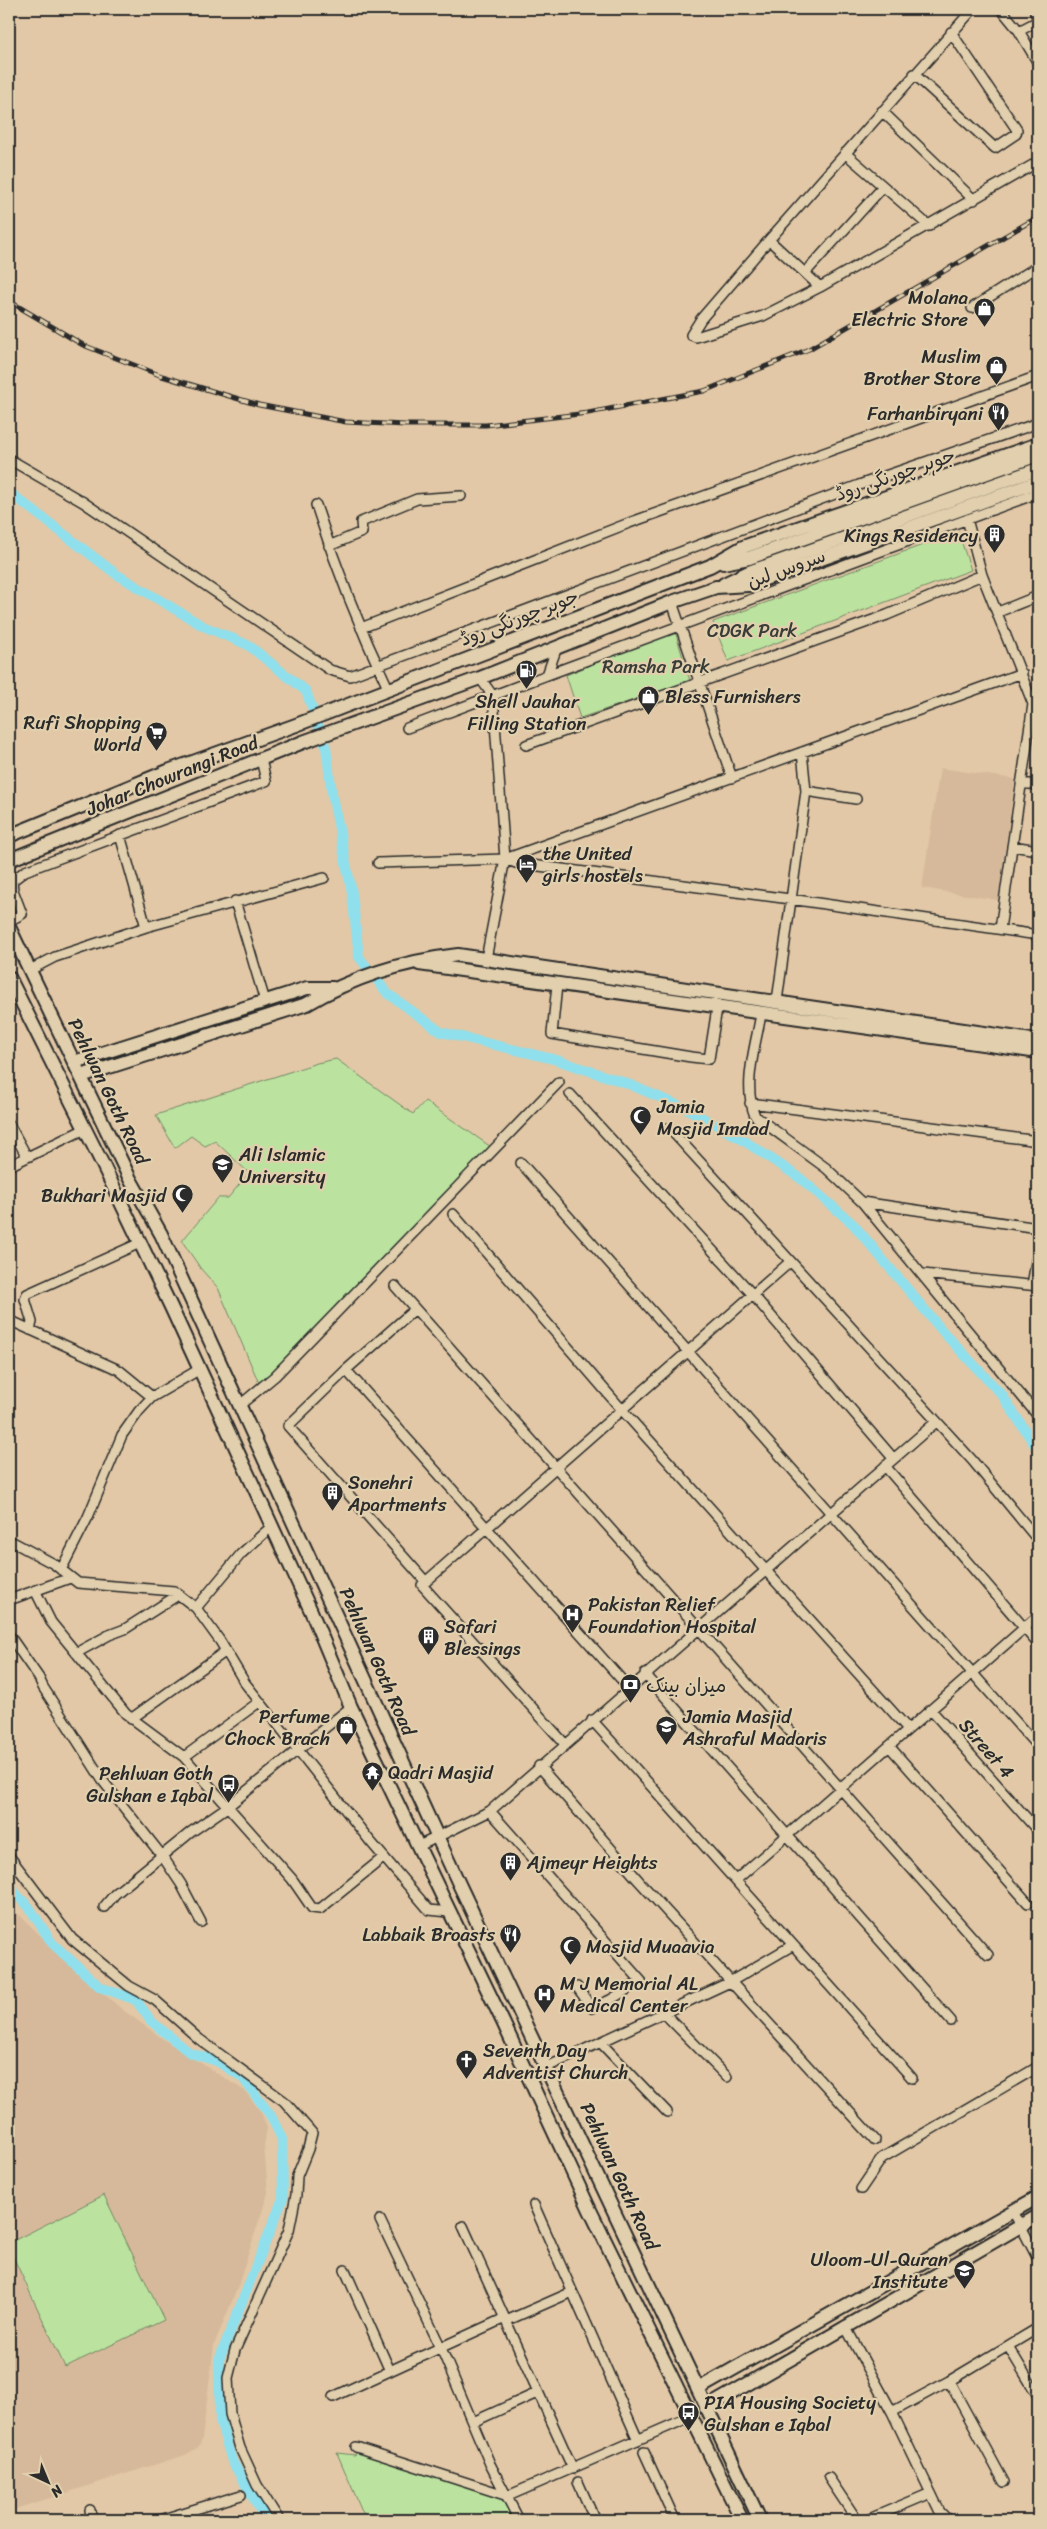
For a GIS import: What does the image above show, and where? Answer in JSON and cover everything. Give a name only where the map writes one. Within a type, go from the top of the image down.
[{"type":"main road","name":"جوہر چورنگی روڈ","points":[[710,566],[743,547],[1038,444]]},
{"type":"main road","name":"جوہر چورنگی روڈ","points":[[343,706],[710,566],[749,558],[1038,456]]},
{"type":"main road","points":[[480,678],[672,602],[716,587],[749,572],[1038,469]]},
{"type":"main road","points":[[716,587],[748,585],[1038,482]]},
{"type":"main road","points":[[748,585],[753,597]]},
{"type":"main road","name":"Johar Chowrangi Road","points":[[9,860],[303,742],[480,678]]},
{"type":"main road","name":"Johar Chowrangi Road","points":[[9,836],[168,771],[343,706]]},
{"type":"main road","name":"Pehlwan Goth Road","points":[[9,927],[126,1170],[161,1234],[437,1836],[760,2520]]},
{"type":"main road","points":[[81,1076],[307,1004],[333,988],[407,963],[458,955],[777,1001],[1005,1042],[1038,1052]]},
{"type":"main road","points":[[407,963],[762,1014],[1005,1042],[1038,1041]]},
{"type":"main road","name":"Pehlwan Goth Road","points":[[10,982],[109,1177],[311,1611],[351,1708],[521,2060],[589,2208],[742,2520]]},
{"type":"main road","points":[[74,1062],[307,988],[333,988]]},
{"type":"main road","points":[[109,1177],[126,1170]]},
{"type":"main road","points":[[472,1959],[491,1950]]},
{"type":"main road","points":[[521,2060],[540,2052]]},
{"type":"main road","points":[[698,2389],[1038,2197]]},
{"type":"main road","points":[[706,2408],[1038,2216]]},
{"type":"main road","points":[[655,2341],[673,2333]]},
{"type":"main road","points":[[718,2472],[734,2465]]},
{"type":"street","points":[[973,9],[769,240],[701,319],[691,336],[696,337],[763,316],[820,287],[929,226],[1038,162]]},
{"type":"street","points":[[1001,9],[1019,31],[1038,63]]},
{"type":"street","points":[[1019,31],[1037,15]]},
{"type":"street","points":[[914,74],[993,147],[997,148],[1016,134],[1017,130],[951,32]]},
{"type":"street","points":[[882,111],[974,200]]},
{"type":"street","points":[[845,153],[929,226]]},
{"type":"street","points":[[806,272],[883,187]]},
{"type":"street","points":[[769,240],[806,272],[820,287]]},
{"type":"street","points":[[972,308],[1038,266]]},
{"type":"street","points":[[361,628],[629,522],[1038,376]]},
{"type":"street","points":[[9,459],[83,502],[337,673],[355,676],[850,488],[1038,422]]},
{"type":"street","name":"سروس لین","points":[[407,728],[680,624],[1038,493]]},
{"type":"street","points":[[329,546],[362,532],[361,522],[414,500],[461,496]]},
{"type":"street","points":[[316,506],[329,546],[361,628],[388,688]]},
{"type":"street","points":[[967,519],[982,575],[1036,703],[1020,783],[1000,929]]},
{"type":"street","points":[[526,745],[887,615],[982,575]]},
{"type":"street","points":[[998,612],[1038,596]]},
{"type":"street","points":[[672,602],[701,682],[732,778]]},
{"type":"street","points":[[547,675],[557,647]]},
{"type":"street","points":[[378,863],[505,859],[1022,673]]},
{"type":"street","points":[[480,678],[493,696],[505,859],[486,959]]},
{"type":"street","points":[[777,1001],[806,791],[802,752]]},
{"type":"street","points":[[9,921],[22,914],[10,879],[25,871],[266,781],[261,759]]},
{"type":"street","points":[[1020,783],[1038,785]]},
{"type":"street","points":[[806,791],[856,799]]},
{"type":"street","points":[[120,836],[146,927]]},
{"type":"street","points":[[1012,846],[1038,850]]},
{"type":"street","points":[[505,859],[516,863],[790,899],[1038,935]]},
{"type":"street","points":[[30,970],[55,957],[146,927],[324,878]]},
{"type":"street","points":[[235,901],[265,1001]]},
{"type":"street","points":[[557,985],[552,1034],[691,1057],[708,1059],[717,1008]]},
{"type":"street","points":[[762,1014],[752,1070],[750,1103],[755,1116],[826,1168],[862,1202],[1038,1416]]},
{"type":"street","points":[[240,1405],[275,1376],[504,1142],[559,1082]]},
{"type":"street","points":[[570,1094],[753,1295],[893,1458]]},
{"type":"street","points":[[750,1103],[1038,1142]]},
{"type":"street","points":[[9,1124],[27,1157]]},
{"type":"street","points":[[670,1128],[972,1460],[1038,1540]]},
{"type":"street","points":[[9,1166],[85,1129]]},
{"type":"street","points":[[521,1163],[1038,1747]]},
{"type":"street","points":[[862,1202],[1038,1228]]},
{"type":"street","points":[[453,1214],[623,1410],[908,1729]]},
{"type":"street","points":[[30,1330],[32,1322],[25,1299],[27,1294],[140,1243]]},
{"type":"street","points":[[923,1274],[1035,1285],[1038,1251]]},
{"type":"street","points":[[565,1744],[422,1585],[790,1262]]},
{"type":"street","points":[[395,1286],[988,1955]]},
{"type":"street","points":[[416,1309],[346,1370],[288,1426],[426,1582]]},
{"type":"street","points":[[9,1320],[127,1375],[152,1397]]},
{"type":"street","points":[[61,1570],[88,1517],[122,1435],[139,1411],[152,1397],[200,1369]]},
{"type":"street","points":[[346,1370],[629,1688]]},
{"type":"street","points":[[419,1846],[490,1811],[644,1674],[936,1422]]},
{"type":"street","points":[[884,1466],[1038,1644]]},
{"type":"street","points":[[196,1608],[241,1554],[272,1526]]},
{"type":"street","points":[[9,1540],[54,1564],[78,1584],[168,1591],[178,1595],[196,1608],[259,1702],[384,1857],[429,1910],[448,1912]]},
{"type":"street","points":[[9,1600],[70,1578]]},
{"type":"street","points":[[35,1590],[51,1622],[131,1719],[158,1736],[184,1757],[292,1879],[315,1910],[320,1909],[384,1857]]},
{"type":"street","points":[[76,1653],[109,1634],[125,1629],[178,1595]]},
{"type":"street","points":[[736,1880],[1038,1616]]},
{"type":"street","points":[[9,1635],[39,1678],[103,1781],[163,1857],[181,1884],[201,1922]]},
{"type":"street","points":[[131,1719],[226,1651]]},
{"type":"street","points":[[644,1674],[951,2021]]},
{"type":"street","points":[[184,1757],[259,1702]]},
{"type":"street","points":[[104,1907],[115,1894],[163,1857],[191,1832],[227,1807],[351,1708]]},
{"type":"street","name":"Street 4","points":[[931,1710],[1038,1831]]},
{"type":"street","points":[[592,1720],[912,2078]]},
{"type":"street","points":[[889,1746],[1028,1903]]},
{"type":"street","points":[[540,1766],[639,1882],[875,2140]]},
{"type":"street","points":[[490,1811],[641,1981],[610,2000],[592,2008],[577,1987]]},
{"type":"street","points":[[9,1856],[72,1939],[129,1986],[155,2000],[199,2039],[284,2101],[312,2133],[297,2176],[296,2195],[289,2230],[235,2350],[228,2378],[230,2414],[240,2448],[257,2485],[279,2520]]},
{"type":"street","points":[[547,2067],[730,1982],[793,1945]]},
{"type":"street","points":[[663,2012],[727,2078]]},
{"type":"street","points":[[600,2042],[667,2112]]},
{"type":"street","points":[[860,2188],[882,2158],[1038,2068]]},
{"type":"street","points":[[534,2205],[638,2440]]},
{"type":"street","points":[[1013,2211],[1038,2259]]},
{"type":"street","points":[[380,2220],[441,2348],[490,2464],[519,2520]]},
{"type":"street","points":[[463,2226],[573,2469]]},
{"type":"street","points":[[345,2270],[390,2371]]},
{"type":"street","points":[[333,2397],[505,2319],[572,2292]]},
{"type":"street","points":[[845,2326],[892,2412],[940,2512],[948,2520]]},
{"type":"street","points":[[892,2412],[949,2381],[1038,2328]]},
{"type":"street","points":[[1008,2346],[1038,2396]]},
{"type":"street","points":[[949,2381],[1004,2482]]},
{"type":"street","points":[[473,2422],[537,2392]]},
{"type":"street","points":[[356,2447],[508,2496],[690,2417]]},
{"type":"street","points":[[644,2452],[675,2520]]},
{"type":"street","points":[[829,2478],[856,2520]]},
{"type":"street","points":[[578,2482],[595,2520]]},
{"type":"street","points":[[867,2520],[881,2517],[931,2493]]},
{"type":"street","points":[[160,2520],[241,2495]]},
{"type":"street","points":[[90,2510],[92,2520]]},
{"type":"shaded area","points":[[940,768],[1015,779],[998,900],[922,888]]},
{"type":"shaded area","points":[[9,1905],[78,1972],[123,2010],[166,2041],[245,2091],[261,2112],[267,2128],[264,2146],[268,2193],[237,2289],[214,2345],[202,2439],[199,2447],[185,2455],[9,2511]]},
{"type":"green space","name":"CDGK Park","points":[[958,532],[971,570],[728,661],[713,622]]},
{"type":"green space","name":"Ramsha Park","points":[[675,631],[690,681],[580,718],[566,675]]},
{"type":"green space","points":[[336,1059],[413,1114],[425,1101],[491,1147],[288,1358],[259,1383],[218,1288],[201,1269],[182,1241],[218,1198],[228,1198],[249,1173],[215,1141],[205,1146],[191,1136],[175,1148],[156,1115],[317,1063]]},
{"type":"green space","points":[[104,2195],[164,2320],[65,2367],[9,2248],[9,2243]]},
{"type":"green space","points":[[357,2451],[508,2497],[516,2520],[366,2520],[337,2453],[355,2455]]},
{"type":"waterway","points":[[9,492],[116,574],[203,626],[248,645],[306,691],[326,747],[332,794],[352,893],[359,957],[387,993],[441,1032],[557,1060],[626,1083],[687,1109],[743,1140],[800,1178],[853,1224],[945,1334],[1002,1395],[1038,1450]]},
{"type":"waterway","points":[[9,1879],[15,1893],[29,1907],[52,1943],[100,1987],[136,2000],[151,2021],[190,2053],[217,2061],[242,2077],[271,2116],[282,2139],[283,2198],[219,2360],[220,2421],[232,2461],[266,2520]]},
{"type":"railway","points":[[9,301],[83,345],[162,376],[259,405],[346,422],[405,425],[486,425],[588,413],[704,391],[809,349],[1038,217]]},
{"type":"place","name":"Molana Electric Store","points":[[984,327]]},
{"type":"place","name":"Muslim Brother Store","points":[[997,386]]},
{"type":"place","name":"Farhanbiryani","points":[[999,432]]},
{"type":"place","name":"Kings Residency","points":[[994,554]]},
{"type":"place","name":"Shell Jauhar Filling Station","points":[[527,689]]},
{"type":"place","name":"Bless Furnishers","points":[[649,715]]},
{"type":"place","name":"Rufi Shopping World","points":[[157,752]]},
{"type":"place","name":"the United girls hostels","points":[[527,883]]},
{"type":"place","name":"Jamia Masjid Imdad","points":[[641,1136]]},
{"type":"place","name":"Ali Islamic University","points":[[223,1184]]},
{"type":"place","name":"Bukhari Masjid","points":[[182,1214]]},
{"type":"place","name":"Sonehri Apartments","points":[[332,1512]]},
{"type":"place","name":"Pakistan Relief Foundation Hospital","points":[[572,1634]]},
{"type":"place","name":"Safari Blessings","points":[[428,1656]]},
{"type":"place","name":"میزان بینک","points":[[630,1704]]},
{"type":"place","name":"Perfume Chock Brach","points":[[346,1746]]},
{"type":"place","name":"Jamia Masjid Ashraful Madaris","points":[[667,1746]]},
{"type":"place","name":"Qadri Masjid","points":[[372,1791]]},
{"type":"place","name":"Pehlwan Goth Gulshan e Iqbal","points":[[229,1803]]},
{"type":"place","name":"Ajmeyr Heights","points":[[511,1881]]},
{"type":"place","name":"Labbaik Broasts","points":[[511,1953]]},
{"type":"place","name":"Masjid Muaavia","points":[[570,1965]]},
{"type":"place","name":"M J Memorial AL Medical Center","points":[[544,2013]]},
{"type":"place","name":"Seventh Day Adventist Church","points":[[467,2080]]},
{"type":"place","name":"Uloom-Ul-Quran Institute","points":[[964,2289]]},
{"type":"place","name":"PIA Housing Society Gulshan e Iqbal","points":[[688,2432]]}]
